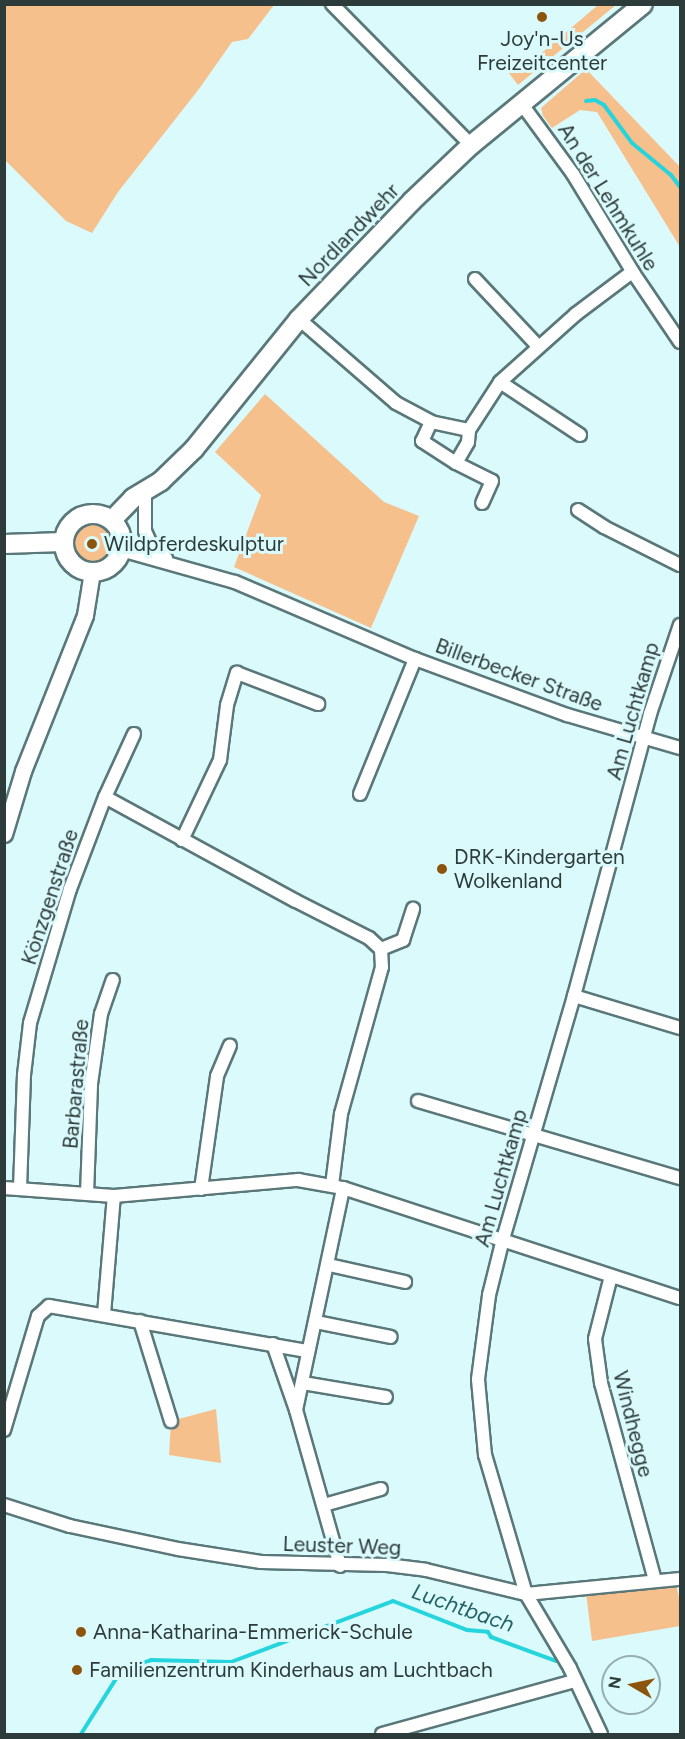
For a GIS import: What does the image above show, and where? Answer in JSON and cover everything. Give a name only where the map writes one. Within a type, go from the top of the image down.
[{"type":"main road","name":"Nordlandwehr","points":[[112,520],[133,498],[174,470],[195,449],[299,319],[412,201],[471,145],[643,4]]},
{"type":"main road","points":[[85,514],[104,515],[112,520],[121,534],[121,550],[111,566],[92,572],[83,570],[69,560],[63,542],[69,525],[85,514]]},
{"type":"main road","points":[[4,544],[63,542]]},
{"type":"street","points":[[332,4],[471,145]]},
{"type":"street","name":"An der Lehmkuhle","points":[[521,103],[573,174],[632,272],[681,342]]},
{"type":"street","points":[[456,463],[468,442],[470,430],[500,382],[576,314],[632,272]]},
{"type":"street","points":[[475,279],[538,346]]},
{"type":"street","points":[[299,319],[396,403],[431,422],[470,430]]},
{"type":"street","points":[[500,382],[580,435]]},
{"type":"street","points":[[431,422],[422,441],[492,482],[482,503]]},
{"type":"street","name":"Billerbecker Straße","points":[[145,491],[145,531],[153,549],[174,563]]},
{"type":"street","points":[[578,510],[604,526],[681,565]]},
{"type":"street","name":"Billerbecker Straße","points":[[121,550],[174,563],[265,594],[415,658],[567,715],[681,748]]},
{"type":"street","points":[[4,834],[23,771],[85,615],[92,572]]},
{"type":"street","name":"Am Luchtkamp","points":[[602,1734],[526,1594],[495,1493],[481,1430],[478,1379],[481,1340],[490,1286],[502,1239],[574,996],[671,645],[681,625]]},
{"type":"street","name":"Billerbecker Straße","points":[[360,794],[415,658]]},
{"type":"street","points":[[182,840],[220,760],[227,705],[237,673],[318,704]]},
{"type":"street","name":"Könzgenstraße","points":[[20,1189],[24,1075],[30,1023],[70,889],[105,797],[134,734]]},
{"type":"street","points":[[105,797],[369,938],[381,949],[382,967],[341,1114],[338,1187],[328,1265],[296,1410]]},
{"type":"street","points":[[381,949],[402,940],[413,909]]},
{"type":"street","name":"Barbarastraße","points":[[87,1194],[92,1084],[101,1014],[113,980]]},
{"type":"street","points":[[574,996],[681,1028]]},
{"type":"street","points":[[201,1189],[217,1076],[230,1046]]},
{"type":"street","points":[[418,1101],[535,1133],[681,1178]]},
{"type":"street","points":[[4,1188],[114,1196],[201,1189],[281,1179],[338,1187],[681,1298]]},
{"type":"street","points":[[104,1314],[114,1196]]},
{"type":"street","points":[[328,1265],[405,1282]]},
{"type":"street","name":"Windhegge","points":[[611,1276],[595,1339],[601,1383],[655,1581]]},
{"type":"street","points":[[4,1430],[38,1316],[48,1306],[308,1351]]},
{"type":"street","points":[[140,1321],[171,1421]]},
{"type":"street","points":[[316,1322],[391,1337]]},
{"type":"street","points":[[273,1344],[296,1410],[340,1566]]},
{"type":"street","points":[[303,1383],[386,1397]]},
{"type":"street","points":[[324,1505],[381,1489]]},
{"type":"street","name":"Leuster Weg","points":[[4,1505],[70,1526],[166,1547],[261,1562],[340,1566],[387,1565],[426,1570],[526,1594],[681,1579]]},
{"type":"street","points":[[382,1734],[421,1729],[575,1681]]},
{"type":"shaded area","points":[[4,5],[274,5],[248,39],[232,42],[199,89],[118,192],[92,233],[66,221],[5,160]]},
{"type":"shaded area","points":[[598,5],[616,5],[518,85],[508,72],[544,51]]},
{"type":"shaded area","points":[[586,69],[680,167],[680,247],[597,112],[580,110],[552,128],[543,116],[541,108]]},
{"type":"shaded area","points":[[265,394],[384,502],[419,516],[371,628],[234,567],[261,495],[215,452]]},
{"type":"shaded area","points":[[92,522],[107,528],[113,543],[107,558],[92,564],[77,558],[71,543],[77,528]]},
{"type":"shaded area","points":[[216,1409],[221,1463],[169,1455],[171,1421]]},
{"type":"shaded area","points":[[676,1584],[680,1602],[680,1626],[592,1641],[586,1593]]},
{"type":"waterway","points":[[586,101],[595,100],[604,105],[632,143],[671,175],[680,187]]},
{"type":"waterway","name":"Luchtbach","points":[[81,1734],[121,1671],[151,1660],[231,1662],[393,1601],[467,1630],[488,1632],[491,1637],[556,1661]]},
{"type":"place","name":"Joy'n-Us Freizeitcenter","points":[[542,17]]},
{"type":"place","name":"Wildpferdeskulptur","points":[[92,544]]},
{"type":"place","name":"DRK-Kindergarten Wolkenland","points":[[442,869]]},
{"type":"place","name":"Anna-Katharina-Emmerick-Schule","points":[[81,1632]]},
{"type":"place","name":"Familienzentrum Kinderhaus am Luchtbach","points":[[77,1670]]}]
